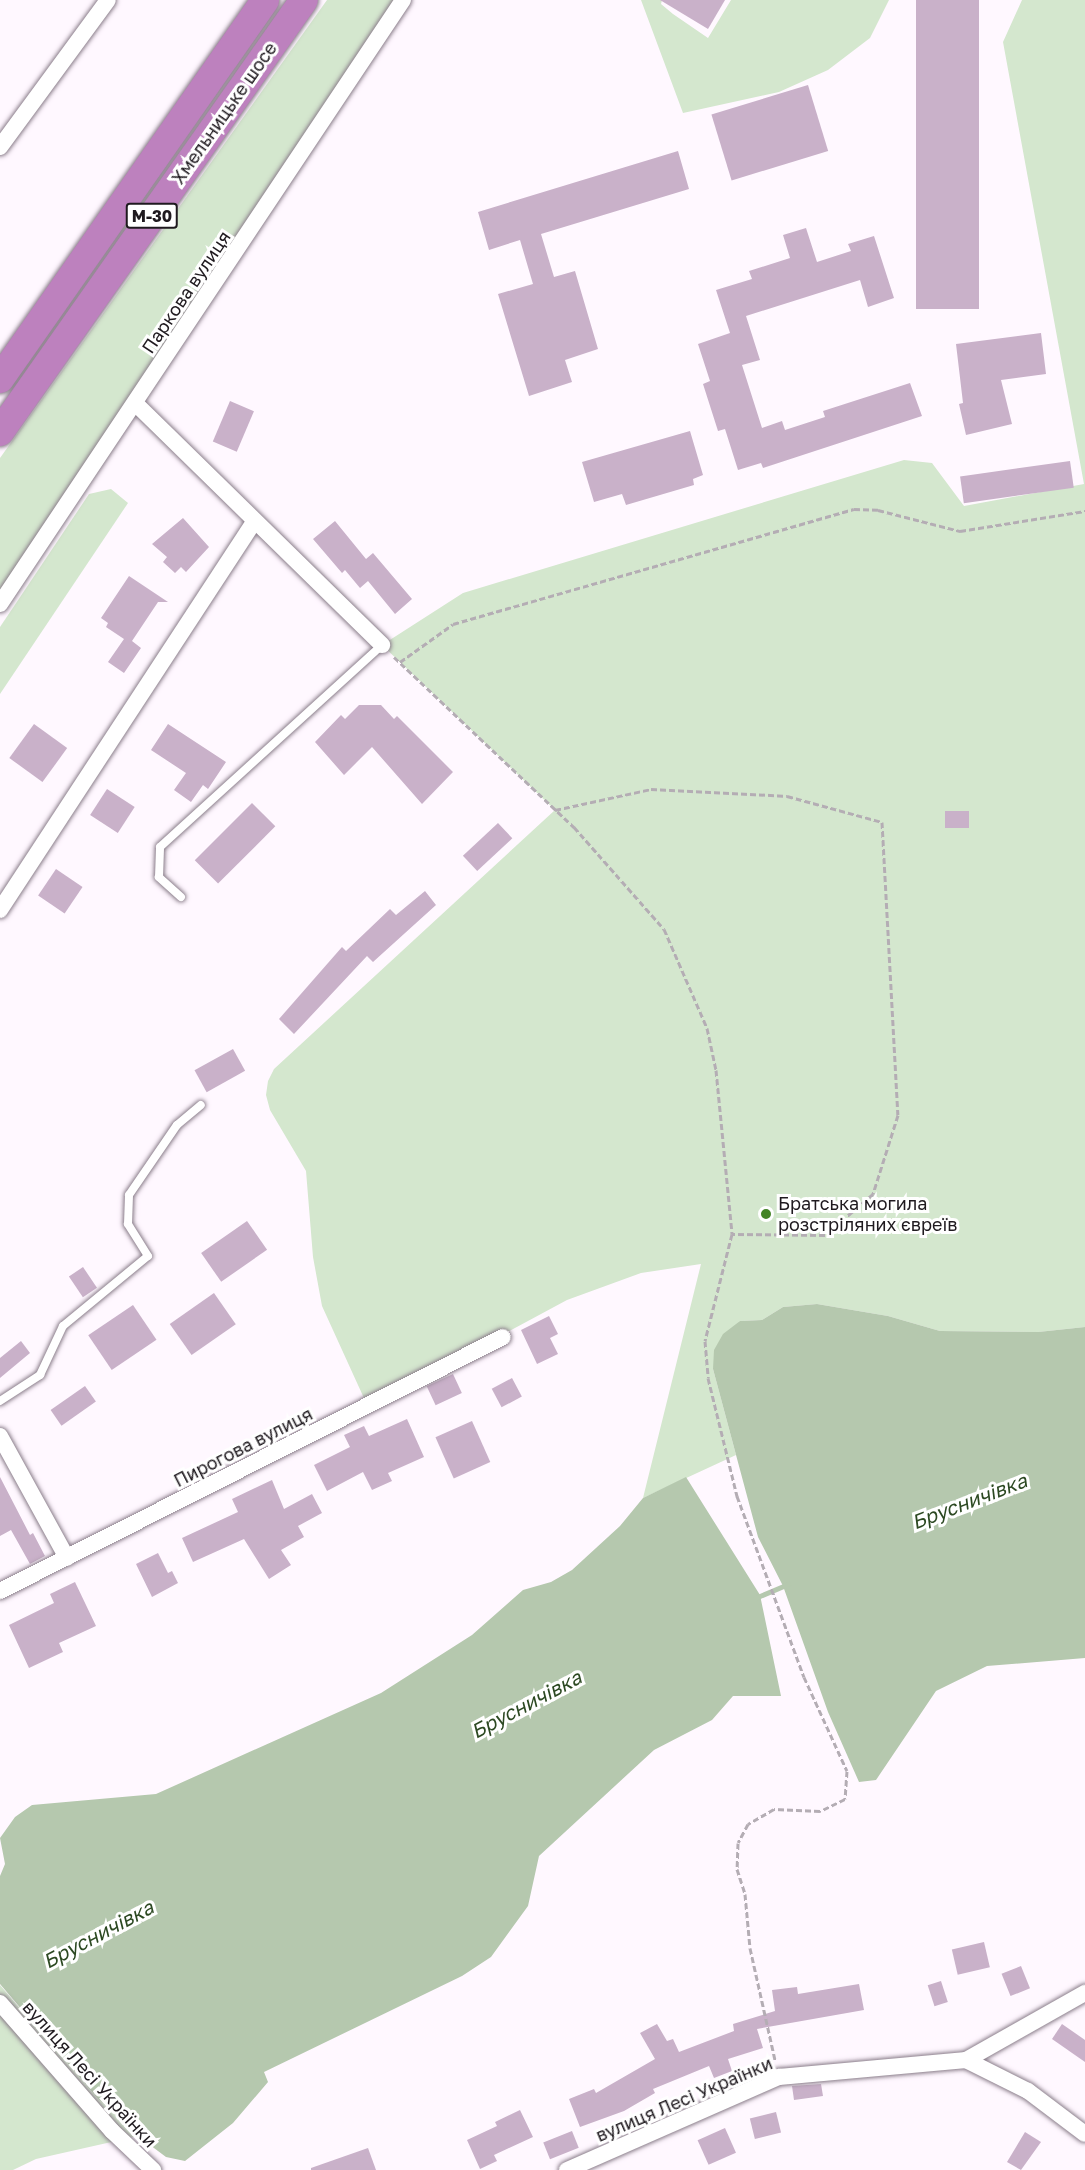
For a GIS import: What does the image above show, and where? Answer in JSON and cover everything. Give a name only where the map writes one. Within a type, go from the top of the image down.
[{"type":"highway","name":"Хмельницьке шосе","points":[[0,379],[265,0]]},
{"type":"highway","name":"Хмельницьке шосе","points":[[0,432],[304,0]]},
{"type":"street","points":[[0,147],[108,0]]},
{"type":"street","name":"Паркова вулиця","points":[[0,604],[403,0]]},
{"type":"street","points":[[135,404],[382,645]]},
{"type":"street","points":[[0,910],[254,522]]},
{"type":"street","name":"Пирогова вулиця","points":[[0,1591],[503,1336]]},
{"type":"street","points":[[0,1436],[67,1558]]},
{"type":"street","points":[[966,2060],[1085,1993]]},
{"type":"street","name":"вулиця Лесі Українки","points":[[0,2003],[112,2131],[153,2170]]},
{"type":"street","points":[[966,2060],[1028,2091],[1085,2134]]},
{"type":"street","name":"вулиця Лесі Українки","points":[[567,2170],[779,2077],[966,2060]]},
{"type":"lane","points":[[181,897],[159,877],[160,847],[382,645]]},
{"type":"lane","points":[[0,1401],[40,1375],[63,1326],[148,1256],[128,1224],[129,1195],[177,1125],[201,1105]]},
{"type":"path","points":[[399,662],[453,624],[854,509],[878,510],[960,531],[1085,512]]},
{"type":"path","points":[[382,645],[555,810],[664,929],[694,990],[716,1070],[732,1234],[705,1341],[708,1378],[737,1496],[804,1677],[847,1771],[845,1799],[820,1811],[774,1809],[748,1824],[738,1844],[737,1869],[745,1893],[750,1948],[779,2077]]},
{"type":"path","points":[[555,810],[651,789],[787,796],[882,822],[898,1115],[873,1194],[825,1235],[732,1234]]},
{"type":"shaded area","points":[[327,0],[403,0],[0,604],[0,458]]},
{"type":"shaded area","points":[[641,0],[662,0],[661,4],[673,14],[708,38],[731,0],[889,0],[870,38],[828,70],[779,92],[683,113]]},
{"type":"shaded area","points":[[1022,0],[1085,0],[1085,1327],[1038,1332],[940,1331],[888,1316],[817,1304],[783,1307],[762,1320],[740,1321],[713,1369],[736,1455],[643,1498],[701,1264],[641,1273],[567,1300],[368,1407],[322,1306],[313,1257],[306,1171],[270,1110],[266,1095],[268,1081],[274,1069],[555,810],[382,645],[463,593],[904,460],[932,463],[964,506],[1084,484],[1003,42]]},
{"type":"shaded area","points":[[111,489],[128,503],[0,694],[0,627],[89,494]]},
{"type":"shaded area","points":[[0,1985],[98,2099],[138,2136],[36,2159],[13,2170],[0,2170]]},
{"type":"water","points":[[817,1304],[888,1316],[940,1331],[1038,1332],[1085,1327],[1085,1658],[987,1666],[936,1691],[876,1780],[859,1782],[828,1712],[783,1586],[758,1537],[713,1369],[714,1350],[723,1334],[740,1321],[762,1320],[783,1307]]},
{"type":"water","points":[[686,1477],[760,1595],[781,1696],[733,1696],[712,1720],[654,1750],[539,1856],[528,1906],[491,1957],[462,1976],[264,2072],[268,2082],[233,2123],[185,2161],[166,2157],[138,2136],[98,2099],[0,1984],[0,1876],[5,1864],[0,1838],[15,1817],[32,1805],[156,1794],[381,1693],[472,1635],[523,1590],[551,1582],[572,1570],[620,1526],[643,1498]]},
{"type":"building","points":[[660,0],[725,0],[708,29]]},
{"type":"building","points":[[916,0],[979,0],[979,309],[916,309]]},
{"type":"building","points":[[808,85],[828,151],[732,181],[711,115]]},
{"type":"building","points":[[678,151],[689,189],[541,234],[554,277],[575,271],[598,349],[565,360],[572,382],[529,396],[498,294],[533,284],[520,240],[489,250],[478,212]]},
{"type":"building","points":[[806,228],[817,262],[851,251],[848,244],[874,236],[894,298],[868,307],[860,280],[746,316],[760,360],[742,365],[762,428],[782,421],[785,430],[825,417],[823,411],[910,383],[922,416],[763,468],[761,463],[738,470],[725,429],[718,431],[703,384],[710,381],[698,344],[730,333],[716,290],[752,279],[749,271],[790,258],[783,235]]},
{"type":"building","points":[[1041,333],[1046,374],[1001,380],[1012,424],[966,435],[959,404],[963,403],[956,344]]},
{"type":"building","points":[[230,401],[254,411],[237,452],[213,442]]},
{"type":"building","points":[[690,431],[703,475],[693,479],[694,485],[626,505],[622,494],[594,502],[582,462]]},
{"type":"building","points":[[1070,461],[1074,488],[964,503],[960,476]]},
{"type":"building","points":[[183,518],[209,547],[186,572],[181,567],[175,573],[163,562],[167,557],[152,544]]},
{"type":"building","points":[[335,521],[366,559],[373,553],[412,599],[395,614],[368,581],[360,588],[345,570],[342,573],[313,539]]},
{"type":"building","points":[[129,576],[168,602],[158,602],[132,641],[141,648],[124,673],[108,662],[124,639],[106,627],[108,623],[101,618]]},
{"type":"building","points":[[359,705],[381,705],[394,719],[397,716],[453,772],[422,804],[372,747],[344,775],[315,742],[341,715],[345,719]]},
{"type":"building","points":[[34,724],[67,748],[42,782],[9,758]]},
{"type":"building","points":[[168,724],[226,762],[208,789],[203,785],[191,802],[174,790],[186,773],[151,750]]},
{"type":"building","points":[[107,789],[135,807],[118,833],[90,815]]},
{"type":"building","points":[[252,803],[275,826],[218,884],[195,860]]},
{"type":"building","points":[[945,811],[969,811],[969,828],[945,828]]},
{"type":"building","points":[[498,823],[512,838],[477,871],[463,856]]},
{"type":"building","points":[[56,869],[83,887],[65,913],[38,896]]},
{"type":"building","points":[[425,891],[436,905],[373,962],[367,956],[294,1034],[279,1019],[342,947],[346,951],[390,909],[396,915]]},
{"type":"building","points":[[233,1049],[245,1071],[207,1092],[195,1070]]},
{"type":"building","points":[[247,1221],[267,1250],[221,1282],[201,1253]]},
{"type":"building","points":[[83,1267],[97,1288],[83,1297],[69,1277]]},
{"type":"building","points":[[214,1293],[236,1324],[192,1355],[170,1324]]},
{"type":"building","points":[[133,1305],[156,1340],[112,1370],[88,1335]]},
{"type":"building","points":[[549,1316],[558,1334],[550,1338],[558,1354],[537,1364],[521,1330]]},
{"type":"building","points":[[21,1341],[30,1353],[0,1378],[0,1358]]},
{"type":"building","points":[[453,1374],[462,1393],[436,1405],[427,1386]]},
{"type":"building","points":[[512,1378],[522,1397],[502,1407],[492,1389]]},
{"type":"building","points":[[85,1386],[96,1402],[61,1426],[51,1410]]},
{"type":"building","points":[[407,1419],[424,1457],[388,1473],[392,1481],[372,1490],[363,1472],[327,1491],[314,1465],[350,1447],[344,1435],[364,1426],[369,1436]]},
{"type":"building","points":[[472,1421],[490,1462],[454,1478],[435,1437]]},
{"type":"building","points":[[0,1477],[30,1535],[33,1533],[45,1556],[30,1564],[11,1530],[0,1536]]},
{"type":"building","points":[[272,1480],[284,1509],[312,1494],[322,1513],[298,1526],[304,1537],[281,1550],[291,1565],[269,1579],[244,1539],[193,1562],[182,1538],[238,1512],[232,1499]]},
{"type":"building","points":[[158,1553],[168,1573],[172,1571],[178,1583],[152,1597],[136,1564]]},
{"type":"building","points":[[75,1582],[96,1626],[59,1643],[63,1652],[29,1668],[9,1625],[54,1603],[50,1594]]},
{"type":"building","points":[[984,1942],[990,1967],[958,1975],[952,1949]]},
{"type":"building","points":[[1021,1966],[1030,1988],[1011,1996],[1002,1974]]},
{"type":"building","points":[[941,1981],[948,2002],[934,2006],[928,1985]]},
{"type":"building","points":[[859,1984],[864,2010],[757,2029],[763,2048],[728,2059],[732,2071],[714,2078],[709,2066],[653,2089],[655,2093],[624,2111],[580,2127],[569,2099],[594,2089],[596,2093],[655,2059],[640,2033],[657,2024],[667,2041],[673,2039],[679,2052],[734,2031],[733,2024],[775,2011],[772,1990],[797,1987],[798,1994]]},
{"type":"building","points":[[1062,2024],[1085,2040],[1085,2062],[1052,2039]]},
{"type":"building","points":[[821,2084],[823,2096],[794,2100],[792,2086]]},
{"type":"building","points":[[520,2110],[533,2137],[494,2155],[497,2161],[480,2169],[467,2140],[497,2126],[495,2122]]},
{"type":"building","points":[[776,2112],[781,2132],[755,2139],[750,2119]]},
{"type":"building","points":[[725,2128],[736,2153],[709,2165],[698,2140]]},
{"type":"building","points":[[572,2131],[579,2148],[550,2159],[543,2143]]},
{"type":"building","points":[[1025,2132],[1041,2142],[1021,2170],[1007,2162]]},
{"type":"building","points":[[368,2148],[376,2170],[311,2170],[311,2168]]},
{"type":"waterway","name":"Брусничівка","points":[[755,1598],[788,1584]]},
{"type":"place","name":"Братська могила розстріляних євреїв","points":[[766,1214]]}]
